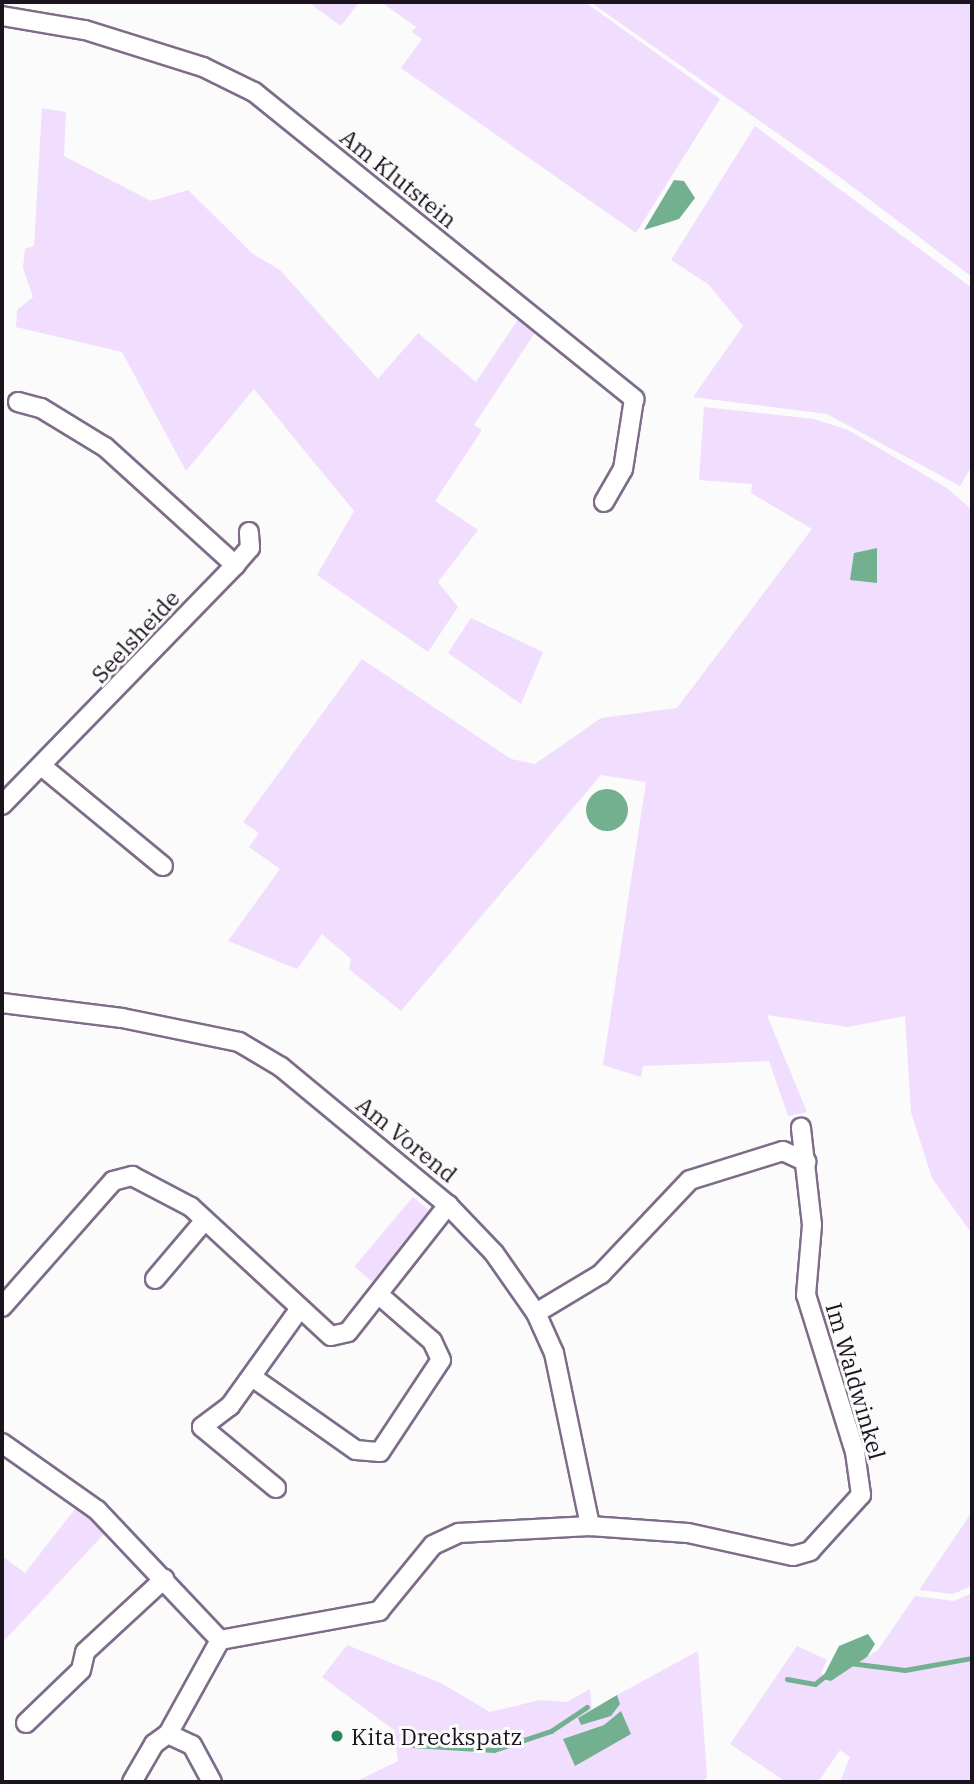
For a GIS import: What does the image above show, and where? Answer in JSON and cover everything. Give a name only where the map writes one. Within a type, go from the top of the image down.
[{"type":"street","name":"Am Klutstein","points":[[2,16],[85,30],[203,67],[254,92],[612,381],[634,399],[623,469],[604,502]]},
{"type":"street","points":[[18,402],[41,408],[104,447],[235,565]]},
{"type":"street","name":"Seelsheide","points":[[2,805],[44,768],[235,565],[250,548],[249,532]]},
{"type":"street","points":[[44,768],[163,866]]},
{"type":"street","name":"Am Vorend","points":[[2,1003],[122,1018],[239,1042],[281,1067],[448,1205],[536,1313],[563,1390],[590,1526]]},
{"type":"street","name":"Im Waldwinkel","points":[[590,1526],[688,1533],[793,1556],[810,1551],[861,1495],[855,1452],[806,1295],[812,1225],[807,1162],[801,1128]]},
{"type":"street","points":[[536,1313],[601,1274],[690,1180],[783,1151],[807,1162]]},
{"type":"street","points":[[2,1307],[92,1211],[113,1181],[132,1176],[163,1187],[205,1220],[298,1311],[331,1336],[348,1332],[448,1205]]},
{"type":"street","points":[[155,1279],[205,1220]]},
{"type":"street","points":[[252,1377],[356,1450],[380,1452],[441,1360],[432,1340],[379,1295]]},
{"type":"street","points":[[276,1488],[202,1427],[230,1406],[298,1311]]},
{"type":"street","points":[[2,1443],[97,1510],[220,1640]]},
{"type":"street","points":[[220,1640],[379,1611],[448,1534],[590,1526]]},
{"type":"street","points":[[26,1723],[81,1670],[85,1652],[164,1579]]},
{"type":"street","points":[[132,1782],[154,1744],[168,1734],[220,1640]]},
{"type":"street","points":[[168,1734],[192,1745],[212,1782]]},
{"type":"shaded area","points":[[308,2],[359,2],[341,26]]},
{"type":"shaded area","points":[[381,2],[585,2],[720,99],[636,233],[401,68],[422,39],[412,32],[416,27]]},
{"type":"shaded area","points":[[590,2],[972,2],[972,277],[841,178]]},
{"type":"shaded area","points":[[42,108],[66,112],[64,156],[151,201],[188,190],[253,254],[280,270],[378,379],[418,333],[476,382],[519,318],[536,331],[474,425],[482,430],[435,501],[478,530],[438,582],[458,607],[428,652],[317,575],[354,511],[254,389],[186,471],[122,352],[16,327],[17,310],[33,297],[23,268],[25,249],[34,246]]},
{"type":"shaded area","points":[[755,126],[972,288],[972,466],[960,486],[827,414],[693,397],[743,326],[708,284],[671,260]]},
{"type":"shaded area","points":[[674,180],[684,181],[695,198],[679,219],[644,230]]},
{"type":"shaded area","points":[[704,407],[814,419],[848,430],[947,488],[972,510],[972,1234],[932,1178],[911,1112],[905,1016],[848,1027],[767,1015],[807,1112],[788,1116],[769,1061],[643,1066],[641,1077],[603,1065],[646,782],[601,775],[401,1011],[349,969],[351,959],[322,934],[297,969],[228,941],[280,869],[249,847],[259,833],[243,822],[362,659],[511,759],[535,764],[601,718],[677,708],[812,529],[751,493],[752,484],[699,480]]},
{"type":"shaded area","points":[[877,548],[877,583],[850,580],[854,553]]},
{"type":"shaded area","points":[[471,618],[543,652],[521,704],[448,653]]},
{"type":"shaded area","points":[[607,789],[622,795],[628,810],[622,825],[607,831],[592,825],[586,810],[592,795]]},
{"type":"shaded area","points":[[413,1197],[431,1212],[372,1281],[355,1267]]},
{"type":"shaded area","points":[[78,1505],[106,1532],[2,1643],[2,1556],[25,1573]]},
{"type":"shaded area","points":[[972,1512],[972,1586],[953,1594],[919,1590]]},
{"type":"shaded area","points":[[972,1593],[972,1782],[840,1782],[850,1757],[840,1750],[818,1782],[786,1782],[730,1744],[797,1646],[827,1660],[821,1673],[831,1681],[878,1650],[915,1596],[954,1601]]},
{"type":"shaded area","points":[[868,1634],[875,1644],[867,1657],[831,1681],[822,1679],[839,1646]]},
{"type":"shaded area","points":[[347,1645],[441,1683],[490,1712],[540,1700],[567,1702],[590,1689],[592,1710],[578,1718],[613,1709],[617,1695],[698,1651],[707,1777],[703,1782],[355,1782],[398,1761],[394,1730],[322,1677]],"holes":[[[604,1725],[575,1765],[564,1739]]]},
{"type":"shaded area","points":[[617,1695],[620,1704],[611,1716],[581,1725],[578,1718]]},
{"type":"shaded area","points":[[621,1711],[631,1734],[575,1766],[563,1739],[604,1725]]},
{"type":"waterway","points":[[850,1663],[905,1670],[972,1658]]},
{"type":"waterway","points":[[787,1679],[815,1684],[825,1676]]},
{"type":"waterway","points":[[413,1745],[494,1750],[551,1731],[587,1707]]},
{"type":"place","name":"Kita Dreckspatz","points":[[337,1736]]}]
